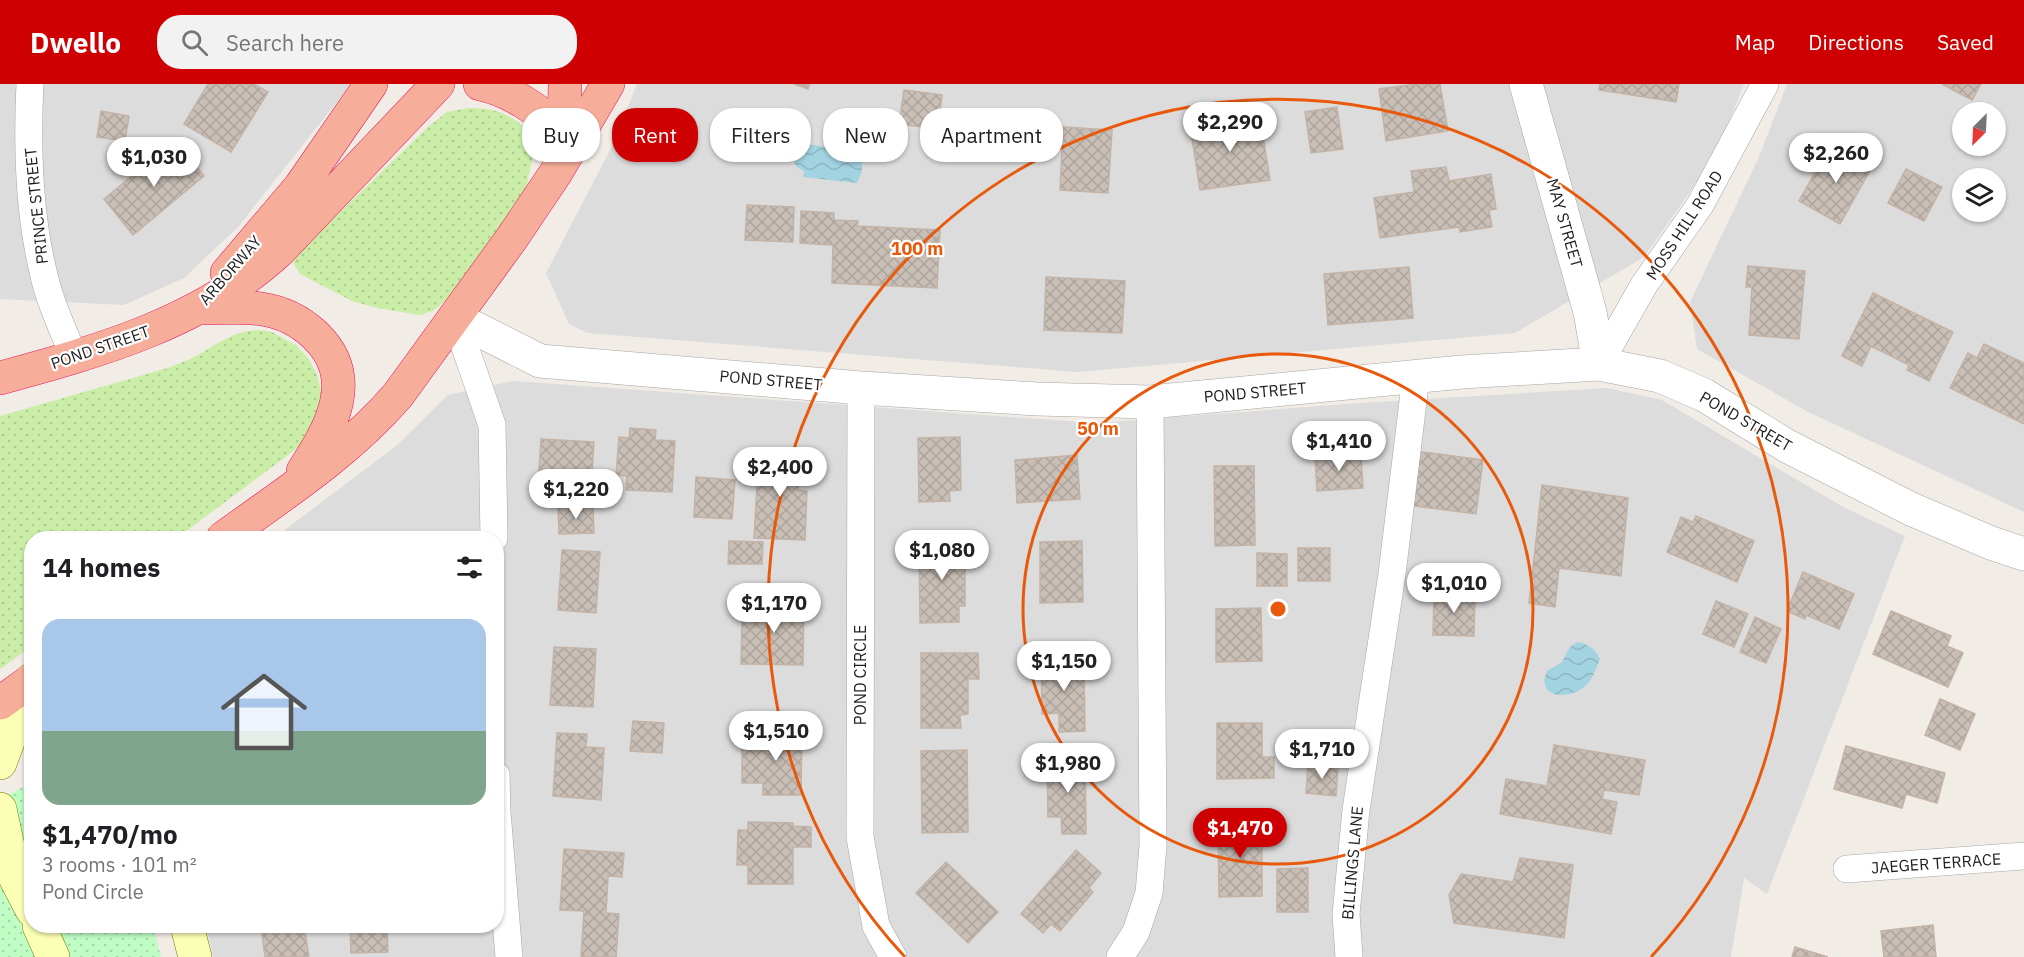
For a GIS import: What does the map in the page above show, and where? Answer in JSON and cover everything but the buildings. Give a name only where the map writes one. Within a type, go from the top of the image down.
[{"type":"highway","name":"ARBORWAY","points":[[196,308],[300,187],[371,84]]},
{"type":"highway","name":"ARBORWAY","points":[[196,308],[246,278],[274,255],[438,84]]},
{"type":"highway","points":[[480,84],[494,87],[532,108]]},
{"type":"highway","points":[[566,84],[566,108]]},
{"type":"highway","points":[[233,531],[346,447],[381,413],[408,382],[532,208],[608,84]]},
{"type":"highway","points":[[532,208],[554,162]]},
{"type":"highway","name":"POND STREET","points":[[0,378],[130,339],[196,308]]},
{"type":"highway","points":[[196,308],[262,309],[289,317],[307,328],[324,344],[336,364],[339,388],[333,416],[323,440],[293,487]]},
{"type":"highway","points":[[0,703],[24,685]]},
{"type":"main road","points":[[0,763],[24,699]]},
{"type":"main road","points":[[0,809],[7,842],[24,893]]},
{"type":"main road","points":[[0,853],[24,894]]},
{"type":"main road","points":[[42,933],[53,957]]},
{"type":"main road","points":[[189,933],[195,957]]},
{"type":"street","name":"PRINCE STREET","points":[[30,84],[31,168],[39,252],[51,300],[74,357]]},
{"type":"street","name":"MAY STREET","points":[[1526,84],[1590,312],[1599,364]]},
{"type":"street","name":"MOSS HILL ROAD","points":[[1599,364],[1644,285],[1700,205],[1765,84]]},
{"type":"street","name":"POND STREET","points":[[455,318],[540,361],[861,388],[1037,399],[1150,402],[1462,372],[1599,364],[1660,376],[1704,395],[1787,446],[1911,509],[1991,543],[2024,554]]},
{"type":"street","points":[[455,318],[492,425],[494,531]]},
{"type":"street","name":"BILLINGS LANE","points":[[1349,957],[1346,914],[1356,810],[1392,574],[1416,376]]},
{"type":"street","name":"POND CIRCLE","points":[[861,388],[860,837],[876,926],[893,957]]},
{"type":"street","points":[[1120,957],[1136,932],[1149,893],[1153,846],[1150,402]]},
{"type":"street","name":"JAEGER TERRACE","points":[[1847,869],[2024,856]]},
{"type":"street","points":[[504,897],[509,957]]},
{"type":"shaded area","points":[[0,84],[351,84],[238,227],[184,278],[124,305],[0,299]]},
{"type":"shaded area","points":[[637,84],[1744,84],[1716,155],[1644,257],[1515,333],[1078,372],[587,333],[569,324],[546,273],[612,145],[612,162],[698,162],[698,108],[627,108]]},
{"type":"shaded area","points":[[1787,84],[2024,84],[2024,512],[1808,412],[1697,349],[1690,302],[1759,157]]},
{"type":"shaded area","points":[[513,381],[1095,423],[1360,403],[1607,388],[1662,400],[1845,508],[1905,536],[1767,894],[1744,878],[1731,957],[213,957],[208,933],[504,933],[504,531],[283,531],[396,446],[448,395]]},
{"type":"green space","points":[[467,108],[487,109],[510,117],[522,126],[522,162],[532,162],[524,198],[451,296],[433,311],[419,315],[354,302],[300,274],[293,262],[307,244],[428,127],[447,112]]},
{"type":"green space","points":[[248,331],[272,332],[297,346],[308,358],[316,372],[321,389],[321,406],[304,443],[186,531],[24,531],[24,652],[0,669],[0,416],[168,368],[230,337]]},
{"type":"green space","points":[[24,787],[24,933],[155,933],[161,957],[0,957],[0,799]]},
{"type":"water","points":[[811,145],[823,146],[823,162],[862,162],[862,171],[857,183],[803,177],[804,171],[794,163],[811,162]]},
{"type":"water","points":[[1577,642],[1591,647],[1600,659],[1593,675],[1586,685],[1575,693],[1560,695],[1550,692],[1544,680],[1547,671],[1562,662],[1570,647]]}]
